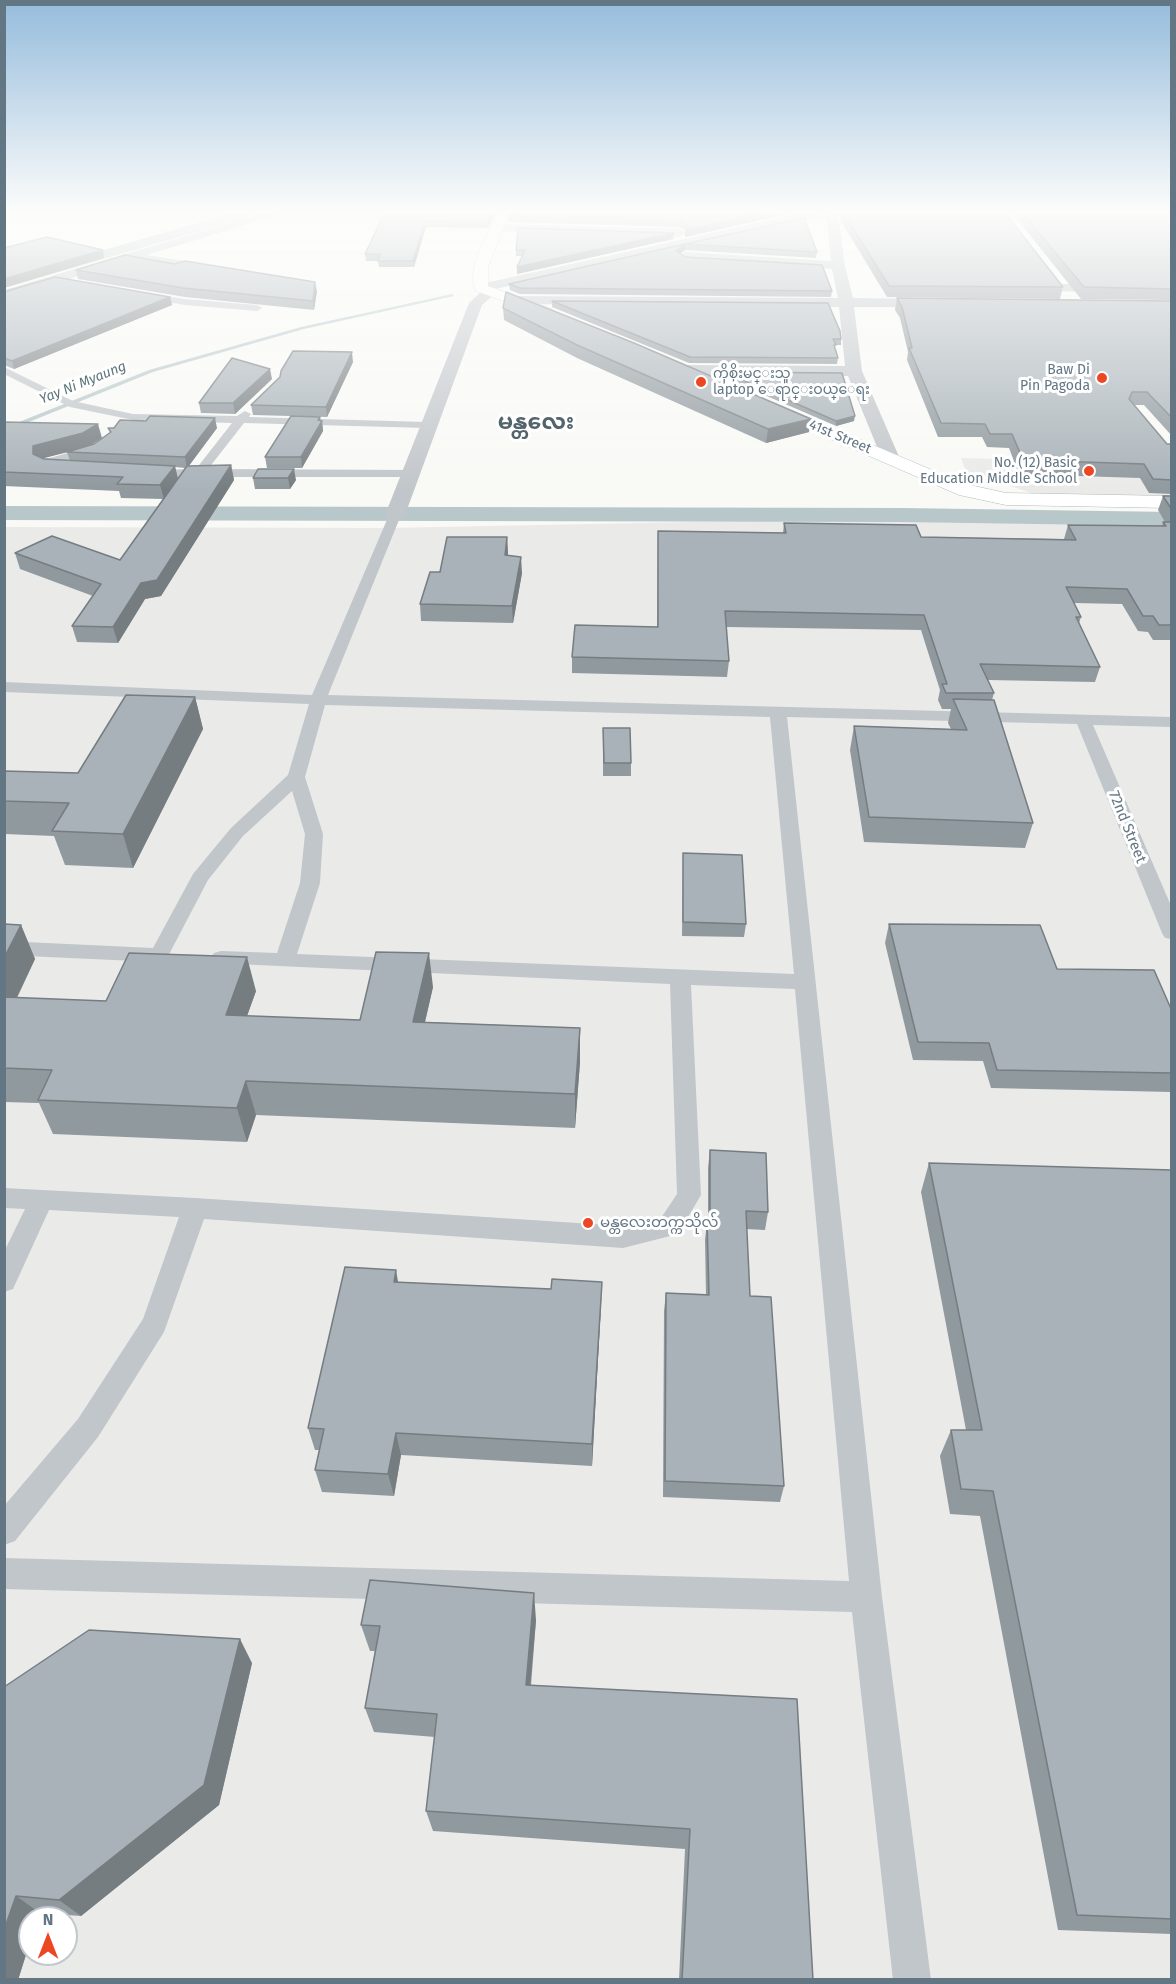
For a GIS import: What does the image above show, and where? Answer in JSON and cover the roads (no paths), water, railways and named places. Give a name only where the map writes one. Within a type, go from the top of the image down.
[{"type":"main road","points":[[534,307],[560,317]]},
{"type":"main road","points":[[668,362],[729,389]]},
{"type":"main road","name":"41st Street","points":[[751,398],[959,489],[1006,499],[1172,501]]},
{"type":"street","points":[[396,512],[427,425],[475,307]]},
{"type":"street","points":[[846,307],[854,371],[891,459]]},
{"type":"street","points":[[687,370],[854,371]]},
{"type":"lane","points":[[240,307],[257,308]]},
{"type":"lane","points":[[4,370],[70,404],[133,417],[427,425]]},
{"type":"lane","points":[[200,473],[238,421],[253,406]]},
{"type":"lane","points":[[73,468],[49,467],[43,464],[92,451],[106,441]]},
{"type":"lane","points":[[133,472],[410,473]]},
{"type":"lane","points":[[159,955],[200,878],[237,832],[296,777],[318,700],[396,512]]},
{"type":"lane","points":[[4,687],[318,700],[1172,722]]},
{"type":"lane","points":[[778,712],[866,1597],[912,1980]]},
{"type":"lane","name":"72nd Street","points":[[1083,720],[1172,933]]},
{"type":"lane","points":[[285,960],[310,883],[314,834],[296,777]]},
{"type":"lane","points":[[4,948],[804,982]]},
{"type":"lane","points":[[4,1198],[195,1208],[623,1237],[669,1227],[689,1195],[680,977]]},
{"type":"lane","points":[[4,1281],[41,1200]]},
{"type":"lane","points":[[4,1530],[88,1428],[155,1324],[195,1208]]},
{"type":"lane","points":[[4,1573],[866,1597]]},
{"type":"waterway","name":"Yay Ni Myaung","points":[[4,430],[151,371],[303,328],[400,307]]},
{"type":"waterway","points":[[4,513],[902,515],[1172,519]]},
{"type":"place","name":"Baw Di Pin Pagoda","points":[[1102,378]]},
{"type":"place","name":"ကိုစိုးမင္းသူ laptop ေရာင္းဝယ္ေရး","points":[[701,382]]},
{"type":"place","name":"No. (12) Basic Education Middle School","points":[[1089,471]]},
{"type":"place","name":"မန္တလေးတက္ကသိုလ်","points":[[588,1223]]},
{"type":"district","name":"မန္တလေး","points":[[536,423]]}]
